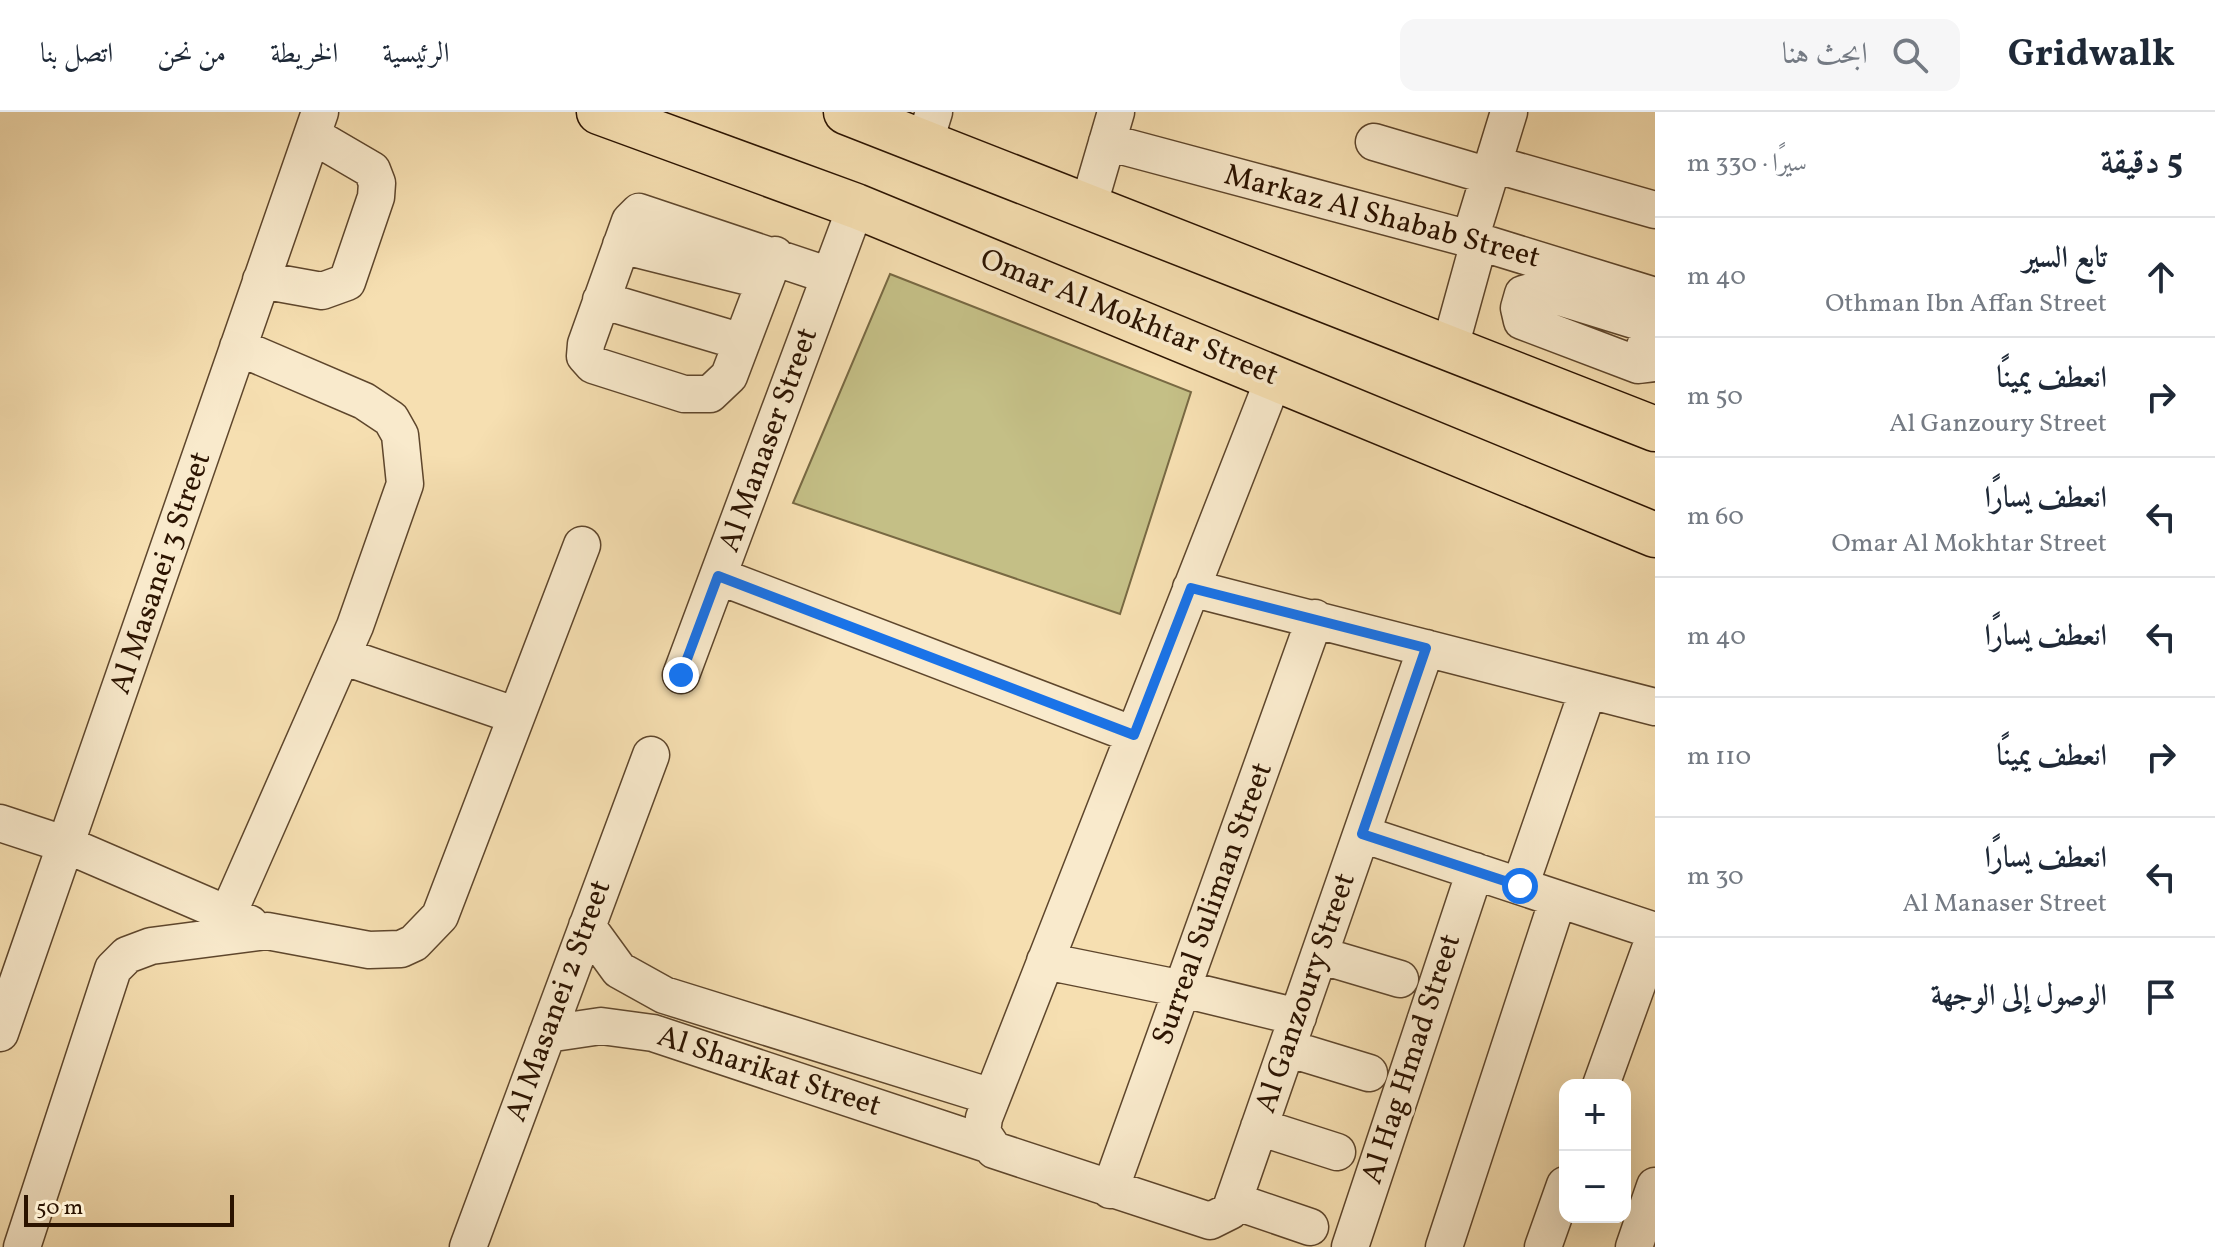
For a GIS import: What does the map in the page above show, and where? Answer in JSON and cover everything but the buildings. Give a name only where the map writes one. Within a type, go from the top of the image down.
[{"type":"main road","name":"Omar Al Mokhtar Street","points":[[599,112],[856,206],[1655,535]]},
{"type":"main road","points":[[846,112],[930,126],[1089,204],[1655,429]]},
{"type":"street","points":[[1450,347],[1491,170],[1509,112]]},
{"type":"street","points":[[261,280],[322,291],[347,282],[376,197],[377,183],[372,170],[316,124]]},
{"type":"street","name":"Al Masanei 3 Street","points":[[3,1014],[67,845],[316,124]]},
{"type":"street","points":[[1089,204],[1112,127]]},
{"type":"street","name":"Markaz Al Shabab Street","points":[[1112,127],[1655,296]]},
{"type":"street","points":[[1374,142],[1655,210]]},
{"type":"street","name":"Al Manaser Street","points":[[681,675],[856,206]]},
{"type":"street","points":[[770,268],[722,387],[697,397],[588,361],[584,350],[633,215],[645,211],[770,268],[830,276]]},
{"type":"street","points":[[601,300],[742,342]]},
{"type":"street","points":[[228,914],[342,656],[405,484],[400,435],[391,419],[364,401],[238,347]]},
{"type":"street","points":[[987,1144],[982,1132],[992,1097],[1274,378]]},
{"type":"street","points":[[0,823],[67,845],[267,931],[369,950],[401,949],[414,943],[440,916],[514,715],[582,545]]},
{"type":"street","points":[[718,576],[1134,735]]},
{"type":"street","points":[[1191,588],[1655,707]]},
{"type":"street","name":"Surreal Suliman Street","points":[[1110,1190],[1315,618]]},
{"type":"street","name":"Al Ganzoury Street","points":[[1234,1201],[1426,648]]},
{"type":"street","points":[[342,656],[514,715]]},
{"type":"street","points":[[1520,886],[1588,690]]},
{"type":"street","name":"Al Masanei 2 Street","points":[[468,1247],[651,755]]},
{"type":"street","points":[[1362,834],[1655,933],[1603,1079]]},
{"type":"street","name":"Al Hag Hmad Street","points":[[1350,1247],[1475,871]]},
{"type":"street","points":[[1444,1247],[1558,899]]},
{"type":"street","name":"Al Sharikat Street","points":[[587,926],[619,970],[664,995],[992,1097]]},
{"type":"street","points":[[22,1247],[113,969],[127,955],[151,946],[267,931]]},
{"type":"street","points":[[1319,955],[1400,979]]},
{"type":"street","points":[[1045,961],[1183,989],[1292,1032],[1369,1073]]},
{"type":"street","name":"Al Sharikat Street","points":[[547,1034],[601,1026],[653,1033],[987,1144],[1002,1154],[1210,1221],[1230,1211],[1234,1201]]},
{"type":"street","points":[[1259,1127],[1337,1152]]},
{"type":"street","points":[[1634,1247],[1655,1186]]},
{"type":"street","points":[[1234,1201],[1310,1227]]},
{"type":"street","points":[[1543,1247],[1559,1202]]},
{"type":"shaded area","points":[[890,274],[1191,392],[1120,614],[793,503]]},
{"type":"route","points":[[681,675],[718,576],[1134,735],[1191,588],[1315,618],[1426,648],[1362,834],[1520,886]]}]
